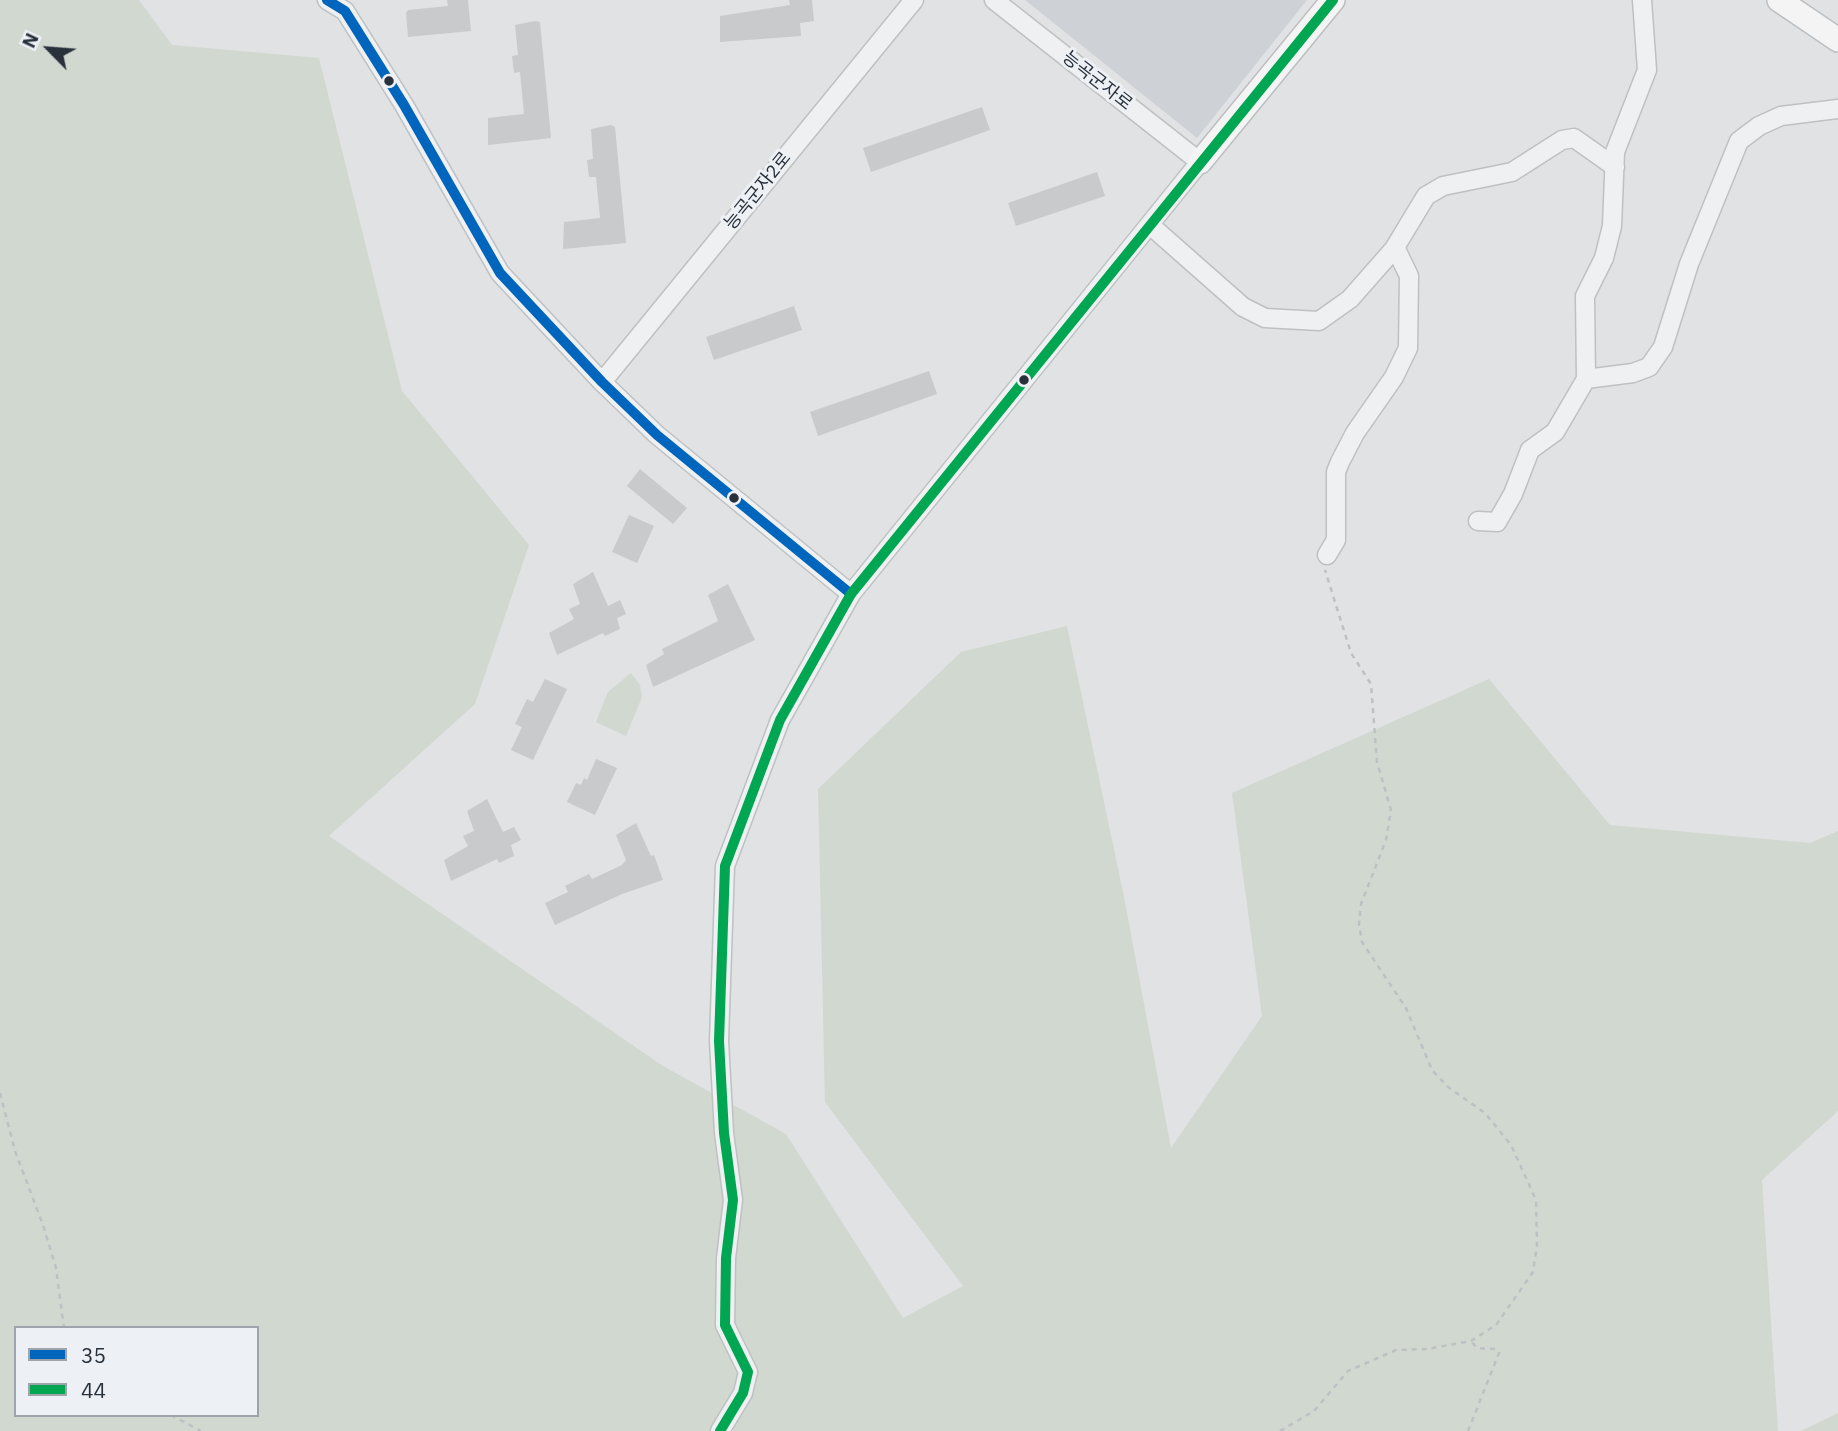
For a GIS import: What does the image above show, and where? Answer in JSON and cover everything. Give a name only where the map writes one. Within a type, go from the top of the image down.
[{"type":"main road","points":[[1200,162],[1334,0]]},
{"type":"main road","points":[[1779,0],[1838,40]]},
{"type":"street","points":[[327,0],[345,11],[396,93],[500,273],[602,382],[657,435],[851,594]]},
{"type":"street","name":"능곡군자2로","points":[[602,382],[914,0]]},
{"type":"street","name":"능곡군자로","points":[[994,0],[1200,162]]},
{"type":"street","points":[[1478,521],[1497,522],[1513,494],[1530,450],[1555,432],[1586,379],[1585,296],[1604,258],[1612,226],[1615,152],[1647,70],[1642,0]]},
{"type":"street","points":[[1586,379],[1633,373],[1649,367],[1663,347],[1689,264],[1739,141],[1759,126],[1781,116],[1838,109]]},
{"type":"street","points":[[1150,225],[1243,307],[1265,318],[1319,321],[1350,299],[1395,247],[1426,197],[1443,186],[1512,172],[1562,140],[1574,138],[1615,167]]},
{"type":"street","points":[[720,1431],[743,1393],[748,1372],[725,1325],[726,1258],[733,1200],[724,1133],[719,1041],[725,866],[780,720],[851,594],[1200,162]]},
{"type":"street","points":[[1327,555],[1336,540],[1336,472],[1355,433],[1394,377],[1408,348],[1409,276],[1395,247]]},
{"type":"path","points":[[1280,1431],[1314,1411],[1348,1371],[1396,1350],[1427,1349],[1471,1341],[1504,1318],[1533,1272],[1537,1245],[1536,1200],[1503,1134],[1485,1113],[1448,1087],[1432,1070],[1406,1008],[1362,942],[1359,924],[1361,904],[1386,840],[1391,810],[1377,762],[1371,684],[1351,653],[1324,566],[1327,555]]},
{"type":"path","points":[[0,1093],[15,1151],[56,1268],[64,1326]]},
{"type":"path","points":[[1468,1431],[1499,1353],[1496,1349],[1477,1348],[1471,1341]]},
{"type":"path","points":[[175,1417],[201,1431]]},
{"type":"shaded area","points":[[0,0],[139,0],[172,45],[319,58],[402,391],[529,545],[475,704],[329,836],[663,1066],[786,1134],[903,1318],[963,1286],[825,1102],[818,789],[961,652],[1067,626],[1124,897],[1171,1148],[1262,1016],[1232,793],[1489,679],[1610,825],[1810,843],[1838,831],[1838,1111],[1762,1180],[1778,1431],[0,1431]]},
{"type":"shaded area","points":[[1025,0],[1307,0],[1197,138]]},
{"type":"shaded area","points":[[631,673],[640,685],[642,697],[626,736],[596,722],[608,692]]},
{"type":"shaded area","points":[[1838,1413],[1838,1431],[1801,1431]]},
{"type":"building","points":[[447,0],[468,0],[471,31],[408,37],[408,10],[448,6]]},
{"type":"building","points":[[789,0],[812,0],[814,21],[800,23],[801,36],[720,42],[720,16],[790,5]]},
{"type":"building","points":[[540,22],[551,138],[488,145],[488,118],[524,114],[520,72],[514,73],[512,56],[518,55],[515,25]]},
{"type":"building","points":[[982,107],[990,130],[871,172],[863,148]]},
{"type":"building","points":[[611,125],[615,127],[626,243],[563,249],[564,222],[600,218],[596,177],[589,177],[587,160],[593,159],[591,129]]},
{"type":"building","points":[[1097,172],[1105,196],[1016,226],[1008,203]]},
{"type":"building","points":[[794,306],[802,330],[714,360],[706,337]]},
{"type":"building","points":[[929,371],[937,394],[818,436],[810,412]]},
{"type":"building","points":[[640,469],[687,508],[673,524],[627,486]]},
{"type":"building","points":[[629,515],[654,526],[637,563],[612,552]]},
{"type":"building","points":[[593,572],[608,606],[620,600],[626,614],[617,618],[620,629],[605,636],[603,633],[557,655],[549,633],[574,619],[569,609],[580,604],[573,584]]},
{"type":"building","points":[[728,584],[755,640],[653,687],[646,665],[664,654],[662,649],[718,621],[708,595]]},
{"type":"building","points":[[545,679],[567,689],[533,760],[511,750],[522,727],[515,724],[527,699],[533,702]]},
{"type":"building","points":[[596,759],[617,768],[595,815],[567,802],[576,783],[581,785],[584,778],[587,780]]},
{"type":"building","points":[[487,799],[503,832],[514,827],[521,840],[511,845],[514,856],[499,863],[497,859],[451,881],[444,860],[468,846],[463,836],[474,831],[467,811]]},
{"type":"building","points":[[636,823],[651,856],[654,855],[663,880],[622,894],[555,925],[545,903],[568,892],[565,886],[589,874],[592,879],[622,865],[626,860],[616,835]]},
{"type":"transit line","name":"35","points":[[327,0],[345,11],[404,105],[500,273],[602,382],[657,435],[851,594]]},
{"type":"transit line","name":"44","points":[[720,1431],[743,1393],[748,1372],[725,1325],[726,1258],[733,1200],[724,1133],[719,1041],[725,866],[780,720],[851,594],[1333,0]]}]
